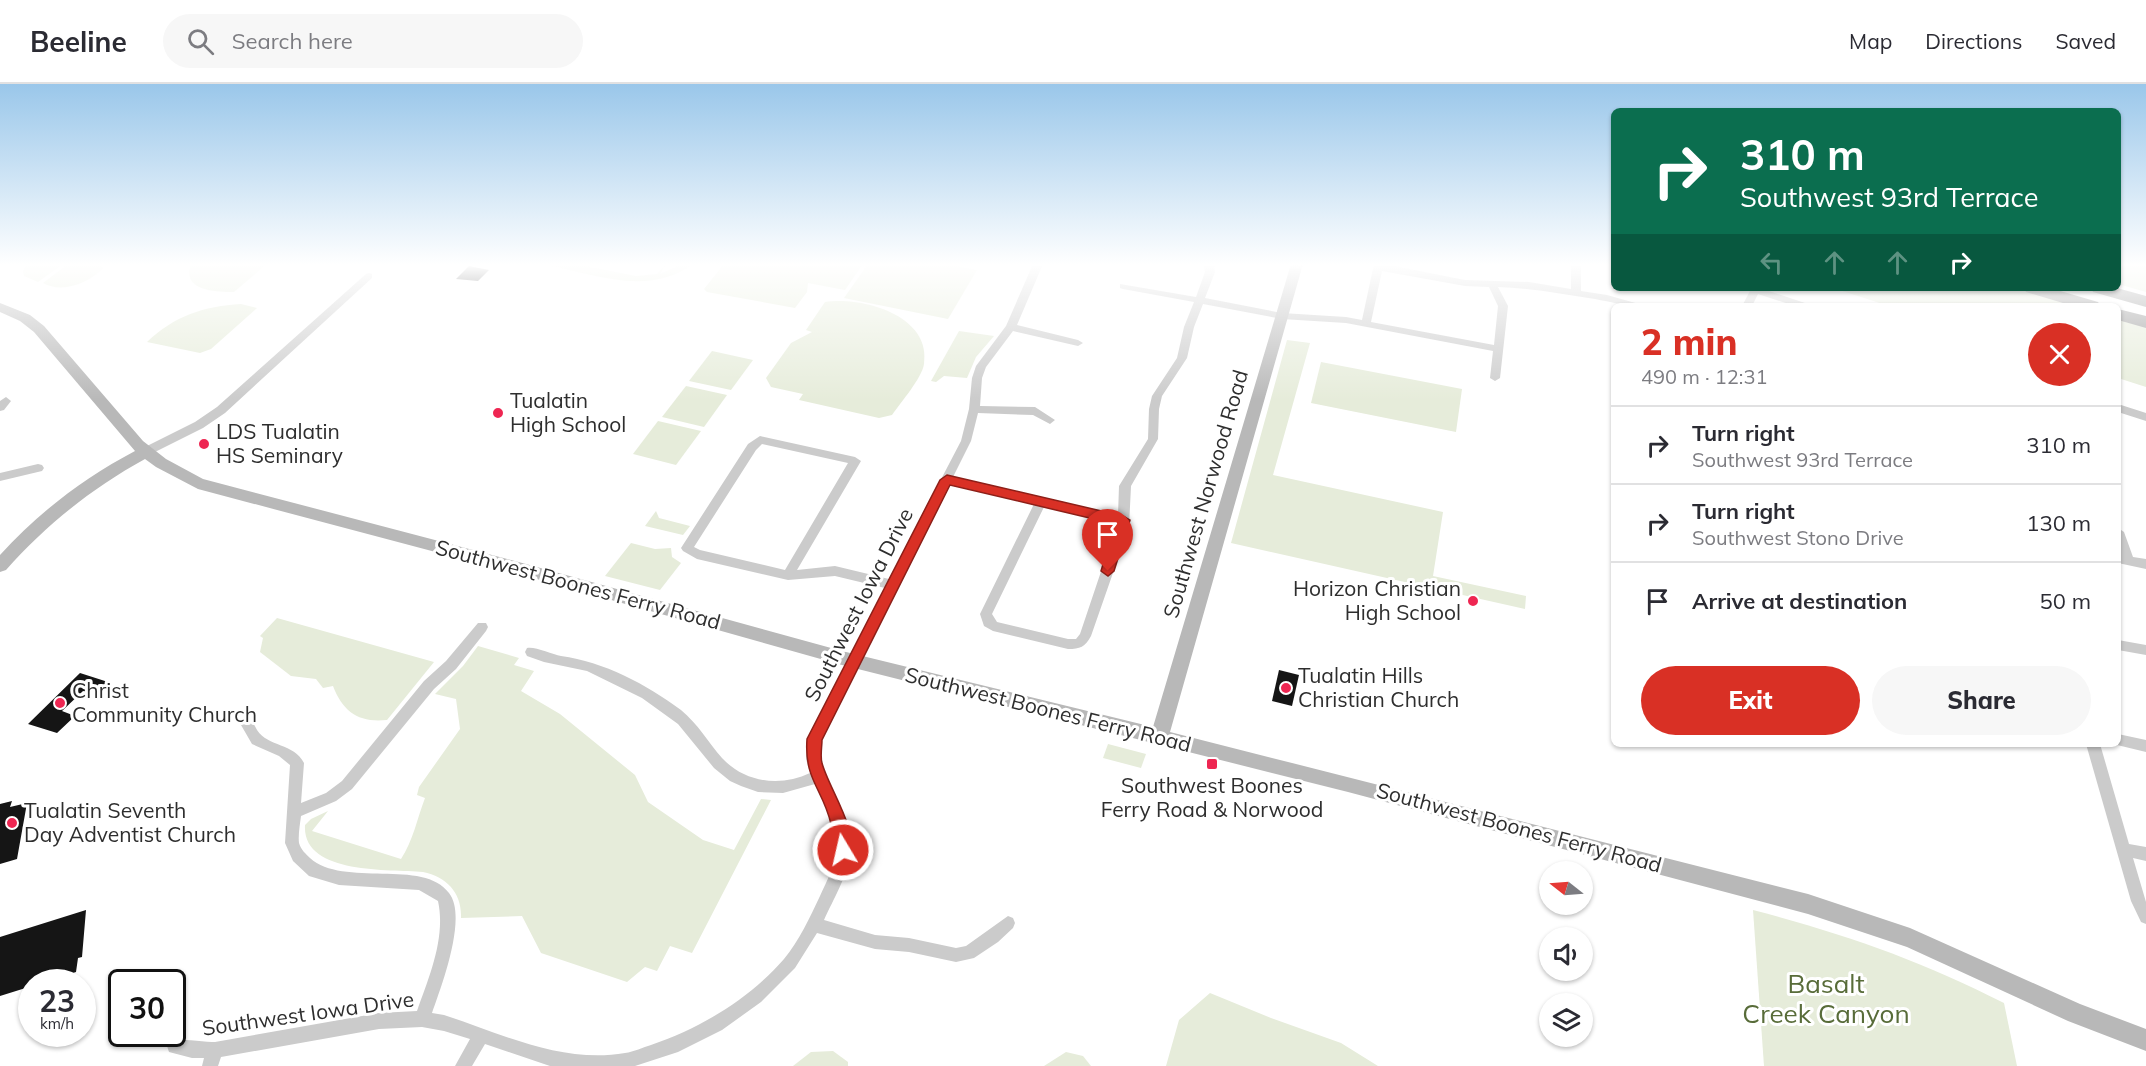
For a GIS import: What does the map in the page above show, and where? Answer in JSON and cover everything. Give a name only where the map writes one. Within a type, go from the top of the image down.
[{"type":"highway","points":[[2121,315],[2146,322]]},
{"type":"main road","name":"Southwest Boones Ferry Road","points":[[6,310],[27,319],[45,335],[145,452],[187,478],[228,492],[855,660],[1482,818],[1856,918],[1910,938],[2076,1013],[2146,1040]]},
{"type":"main road","name":"Southwest Norwood Road","points":[[1160,738],[1284,310]]},
{"type":"main road","points":[[0,566],[35,530],[81,491],[145,452]]},
{"type":"street","points":[[145,452],[214,415],[331,310]]},
{"type":"street","name":"Southwest Iowa Drive","points":[[174,1047],[192,1050],[212,1058],[379,1022],[422,1019],[444,1023],[480,1037],[553,1059],[626,1064],[678,1044],[716,1024],[756,997],[790,963],[814,926],[835,879],[843,850],[839,822],[818,776],[813,759],[814,739],[966,441],[974,409],[976,378],[981,366],[1011,327],[1018,310]]},
{"type":"street","points":[[1040,503],[986,614],[988,622],[993,626],[1068,644],[1079,644],[1085,636],[1123,527],[1125,486],[1153,439],[1157,396],[1182,358],[1195,310]]},
{"type":"street","points":[[1253,310],[1366,324],[1498,348]]},
{"type":"street","points":[[1366,324],[1369,310]]},
{"type":"street","points":[[1495,378],[1503,310]]},
{"type":"street","points":[[1011,327],[1078,343]]},
{"type":"street","points":[[974,409],[1035,411],[1050,420]]},
{"type":"street","points":[[2121,409],[2146,417]]},
{"type":"street","points":[[788,575],[855,461],[760,440],[752,447],[687,548],[697,554],[788,575],[835,571],[893,585]]},
{"type":"street","points":[[0,477],[38,468]]},
{"type":"street","points":[[947,480],[1040,503],[1123,520]]},
{"type":"street","points":[[2123,559],[2146,564]]},
{"type":"street","points":[[294,812],[331,797],[347,785],[429,685],[451,665],[482,627]]},
{"type":"street","points":[[2121,646],[2146,650]]},
{"type":"street","points":[[531,652],[543,659],[585,666],[614,677],[665,706],[684,721],[724,769],[741,779],[759,786],[778,788],[803,784],[818,776]]},
{"type":"street","points":[[248,725],[257,741],[281,749],[292,756],[297,763],[292,843],[298,856],[314,871],[339,878],[420,883],[433,888],[444,897],[448,914],[442,960],[422,1019]]},
{"type":"street","points":[[2121,741],[2146,746]]},
{"type":"street","points":[[2094,747],[2123,849],[2146,917]]},
{"type":"street","points":[[2123,849],[2146,854]]},
{"type":"street","points":[[814,926],[875,942],[909,945],[956,955],[969,953],[1008,923]]},
{"type":"street","points":[[463,1066],[480,1037]]},
{"type":"green space","points":[[202,310],[255,310],[211,349],[200,353],[147,342],[168,325]]},
{"type":"green space","points":[[820,310],[885,310],[906,321],[917,333],[924,347],[924,364],[915,383],[892,415],[879,418],[799,400],[803,394],[771,387],[766,378],[791,343],[812,332],[806,330]]},
{"type":"green space","points":[[903,310],[953,310],[948,319]]},
{"type":"green space","points":[[2121,319],[2146,326],[2146,387],[2121,379]]},
{"type":"green space","points":[[959,331],[994,336],[976,357],[967,378],[944,376],[936,382],[931,381]]},
{"type":"green space","points":[[1287,340],[1310,343],[1273,475],[1443,512],[1433,576],[1526,596],[1525,609],[1231,543]]},
{"type":"green space","points":[[712,351],[753,360],[731,390],[689,381]]},
{"type":"green space","points":[[1321,362],[1462,389],[1456,432],[1311,403]]},
{"type":"green space","points":[[686,386],[727,395],[704,427],[662,417]]},
{"type":"green space","points":[[658,421],[701,431],[676,465],[633,454]]},
{"type":"green space","points":[[656,511],[659,518],[690,526],[683,535],[645,526]]},
{"type":"green space","points":[[631,543],[655,549],[671,548],[672,557],[681,563],[660,590],[605,576]]},
{"type":"green space","points":[[277,618],[434,662],[387,720],[368,720],[347,709],[333,686],[323,688],[316,679],[291,676],[260,652],[263,638],[260,636]]},
{"type":"green space","points":[[478,646],[519,658],[514,665],[534,671],[521,691],[560,714],[635,775],[648,802],[703,840],[734,850],[761,799],[771,800],[692,953],[670,946],[657,971],[645,967],[627,982],[541,953],[522,916],[461,918],[461,909],[456,894],[446,882],[432,874],[350,866],[332,861],[317,853],[308,841],[305,825],[311,819],[328,811],[312,831],[401,859],[412,837],[425,798],[417,795],[419,787],[460,729],[456,699],[435,694],[463,666]]},
{"type":"green space","points":[[1108,744],[1146,754],[1141,768],[1103,758]]},
{"type":"green space","name":"Basalt Creek Canyon","points":[[1753,910],[1881,949],[2004,1003],[2017,1066],[1764,1066]]},
{"type":"green space","points":[[1210,993],[1341,1043],[1378,1066],[1166,1066],[1179,1020]]},
{"type":"green space","points":[[833,1051],[848,1062],[848,1066],[793,1066],[811,1052]]},
{"type":"green space","points":[[1066,1052],[1083,1056],[1091,1066],[1044,1066]]},
{"type":"building","name":"Tualatin Hills Christian Church","points":[[1279,670],[1299,675],[1292,706],[1272,701]]},
{"type":"building","name":"Christ Community Church","points":[[80,673],[108,682],[95,694],[83,691],[62,711],[75,716],[57,733],[28,724]]},
{"type":"building","name":"Tualatin Seventh Day Adventist Church","points":[[12,801],[10,807],[27,803],[17,859],[0,864],[0,804]]},
{"type":"building","points":[[86,910],[82,957],[78,958],[76,969],[18,969],[18,990],[0,996],[0,937]]},
{"type":"place","name":"Tualatin High School","points":[[498,413]]},
{"type":"place","name":"LDS Tualatin HS Seminary","points":[[204,444]]},
{"type":"place","name":"Horizon Christian High School","points":[[1473,601]]},
{"type":"place","name":"Tualatin Hills Christian Church","points":[[1286,688]]},
{"type":"place","name":"Christ Community Church","points":[[60,703]]},
{"type":"place","name":"Southwest Boones Ferry Road & Norwood","points":[[1212,764]]},
{"type":"place","name":"Tualatin Seventh Day Adventist Church","points":[[12,823]]},
{"type":"route","points":[[843,850],[839,822],[818,776],[813,759],[814,739],[947,480],[1040,503],[1123,520],[1123,527],[1108,571]]}]
